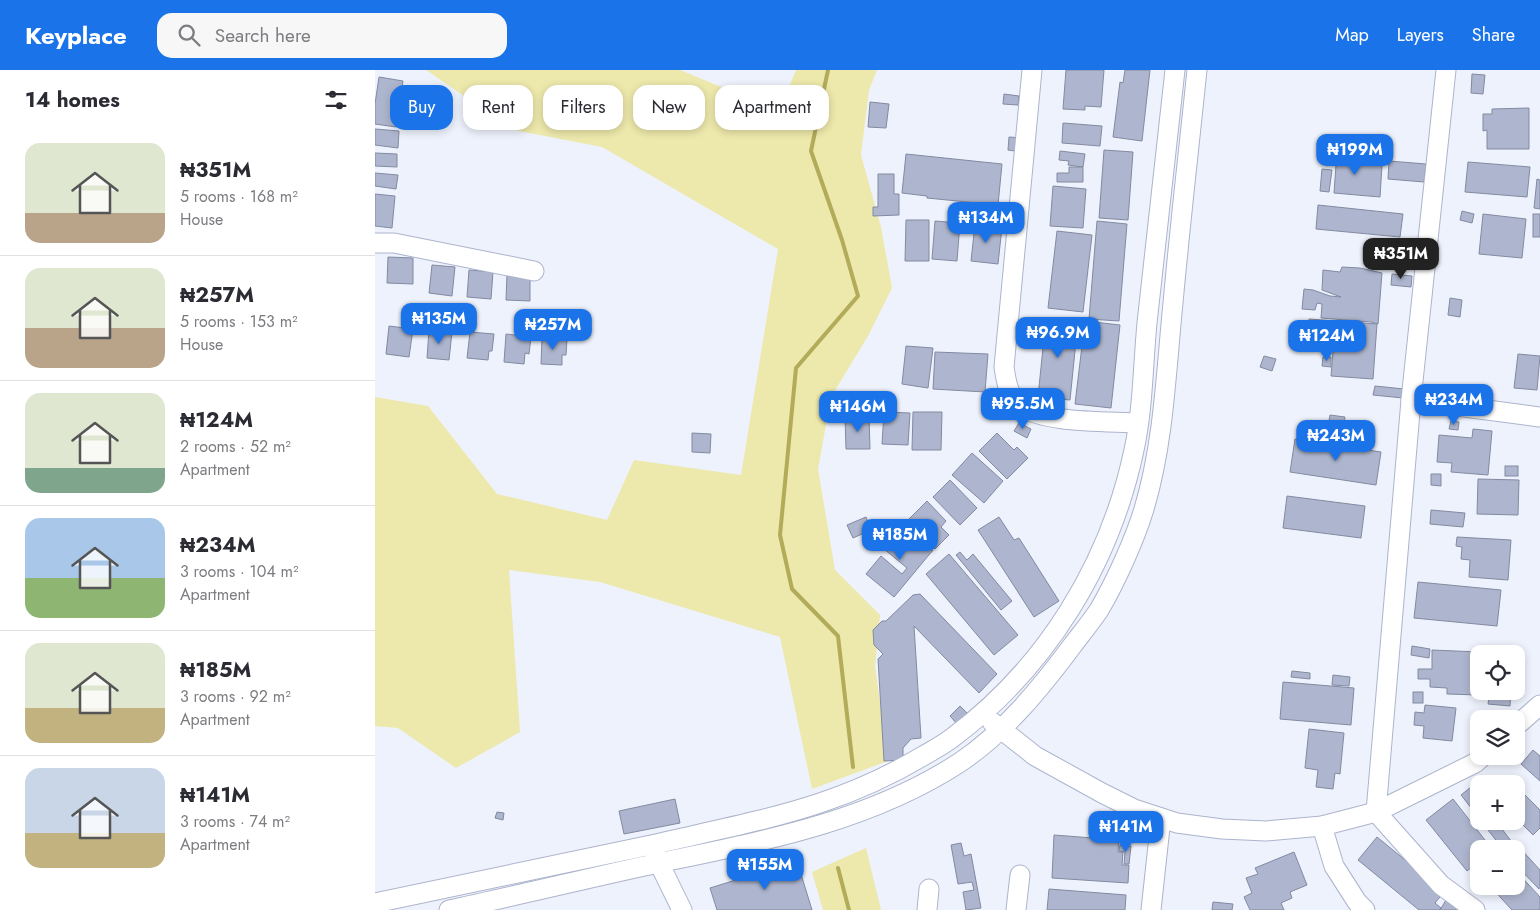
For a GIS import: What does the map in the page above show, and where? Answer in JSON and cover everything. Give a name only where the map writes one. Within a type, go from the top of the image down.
[{"type":"street","points":[[1032,70],[1004,367],[1007,385],[1017,403],[1032,413],[1048,418],[1138,423]]},
{"type":"street","points":[[375,903],[521,874],[733,826],[819,804],[903,768],[951,740],[1001,696],[1039,655],[1077,600],[1101,554],[1120,505],[1135,449],[1175,70]]},
{"type":"street","points":[[460,909],[736,847],[826,824],[867,809],[911,790],[960,762],[1001,729],[1056,668],[1098,610],[1123,561],[1144,510],[1157,453],[1161,423],[1197,70]]},
{"type":"street","points":[[1446,70],[1411,400],[1376,812],[1441,885],[1475,910]]},
{"type":"street","points":[[375,244],[394,244],[534,271]]},
{"type":"street","points":[[1411,400],[1540,417]]},
{"type":"street","points":[[1525,718],[1540,705]]},
{"type":"street","points":[[981,713],[1035,756],[1102,794],[1134,809],[1177,823],[1222,829],[1266,831],[1322,826],[1376,812],[1471,765]]},
{"type":"street","points":[[1151,910],[1161,818]]},
{"type":"street","points":[[1322,826],[1334,866],[1357,902],[1365,910]]},
{"type":"street","points":[[653,844],[659,863],[682,910]]},
{"type":"street","points":[[1015,910],[1020,875]]},
{"type":"street","points":[[927,910],[929,889]]},
{"type":"shaded area","points":[[426,70],[680,70],[716,85],[715,130],[829,130],[829,85],[790,85],[796,70],[877,70],[869,90],[861,155],[881,227],[892,288],[868,336],[831,397],[818,469],[835,570],[880,615],[875,666],[888,761],[812,789],[780,637],[600,582],[509,570],[520,732],[456,768],[398,728],[375,726],[375,397],[428,406],[497,494],[607,520],[634,460],[741,475],[778,249],[602,147],[514,130],[533,130],[533,85],[463,85],[463,95],[453,88],[453,85],[448,85]]},
{"type":"shaded area","points":[[866,848],[881,910],[823,910],[812,872]]},
{"type":"building","points":[[1066,70],[1104,70],[1101,107],[1085,106],[1085,110],[1063,109]]},
{"type":"building","points":[[1125,70],[1150,70],[1142,141],[1113,137],[1120,82],[1123,83]]},
{"type":"building","points":[[1472,74],[1485,75],[1483,94],[1471,93]]},
{"type":"building","points":[[379,77],[403,81],[402,85],[390,85],[390,126],[375,124],[375,104]]},
{"type":"building","points":[[1004,94],[1019,96],[1018,105],[1003,104]]},
{"type":"building","points":[[870,102],[889,104],[886,128],[868,127]]},
{"type":"building","points":[[1529,108],[1529,149],[1487,149],[1487,130],[1483,131],[1483,114],[1492,114],[1492,109]]},
{"type":"building","points":[[1063,123],[1102,126],[1100,146],[1062,143]]},
{"type":"building","points":[[375,129],[399,131],[398,148],[375,145]]},
{"type":"building","points":[[1009,137],[1022,138],[1021,152],[1008,150]]},
{"type":"building","points":[[1104,150],[1133,152],[1128,220],[1099,218]]},
{"type":"building","points":[[1060,151],[1085,154],[1083,167],[1068,165],[1069,161],[1059,160]]},
{"type":"building","points":[[1324,151],[1344,153],[1343,162],[1382,165],[1380,197],[1334,193],[1336,165],[1323,163]]},
{"type":"building","points":[[375,153],[397,154],[397,167],[375,166]]},
{"type":"building","points":[[906,154],[1002,164],[998,205],[927,198],[927,196],[902,193]]},
{"type":"building","points":[[1389,161],[1426,164],[1424,182],[1388,179]]},
{"type":"building","points":[[1468,162],[1530,167],[1527,197],[1465,192]]},
{"type":"building","points":[[1069,167],[1083,167],[1083,182],[1057,182],[1057,173],[1069,173]]},
{"type":"building","points":[[1322,169],[1332,170],[1329,192],[1320,191]]},
{"type":"building","points":[[375,173],[398,175],[396,189],[375,186]]},
{"type":"building","points":[[878,174],[894,174],[894,194],[899,194],[899,215],[873,216],[873,207],[878,207]]},
{"type":"building","points":[[1537,179],[1540,180],[1540,209],[1534,208]]},
{"type":"building","points":[[1053,186],[1086,189],[1083,228],[1050,226]]},
{"type":"building","points":[[375,194],[395,196],[392,228],[375,226]]},
{"type":"building","points":[[1318,205],[1403,214],[1400,237],[1316,229]]},
{"type":"building","points":[[1462,211],[1474,214],[1472,223],[1460,220]]},
{"type":"building","points":[[1483,214],[1526,219],[1522,258],[1479,254]]},
{"type":"building","points":[[1533,214],[1540,214],[1540,237],[1533,237]]},
{"type":"building","points":[[906,220],[929,220],[929,261],[905,261]]},
{"type":"building","points":[[935,221],[960,223],[957,261],[932,259]]},
{"type":"building","points":[[1097,221],[1127,224],[1119,321],[1089,319]]},
{"type":"building","points":[[975,224],[1002,227],[998,264],[971,261]]},
{"type":"building","points":[[1057,231],[1092,235],[1083,312],[1048,308]]},
{"type":"building","points":[[388,257],[413,258],[413,284],[387,283]]},
{"type":"building","points":[[432,265],[455,267],[452,296],[429,293]]},
{"type":"building","points":[[1342,267],[1360,268],[1382,273],[1378,324],[1321,318],[1322,304],[1317,303],[1315,310],[1302,309],[1304,289],[1341,297],[1322,290],[1323,270],[1340,272]]},
{"type":"building","points":[[469,270],[493,272],[491,299],[467,297]]},
{"type":"building","points":[[507,274],[530,275],[530,301],[506,300]]},
{"type":"building","points":[[1392,274],[1412,276],[1411,287],[1391,285]]},
{"type":"building","points":[[1450,298],[1462,300],[1460,317],[1448,315]]},
{"type":"building","points":[[1046,318],[1078,321],[1070,400],[1038,397]]},
{"type":"building","points":[[1309,319],[1377,324],[1373,379],[1331,376],[1334,340],[1307,338]]},
{"type":"building","points":[[1085,321],[1120,325],[1111,408],[1075,404]]},
{"type":"building","points":[[389,326],[413,329],[409,357],[386,354]]},
{"type":"building","points":[[429,330],[452,332],[449,360],[427,358]]},
{"type":"building","points":[[470,332],[494,334],[492,351],[489,351],[488,360],[467,358]]},
{"type":"building","points":[[506,334],[531,337],[529,354],[525,353],[524,364],[504,362]]},
{"type":"building","points":[[542,338],[567,339],[566,355],[562,355],[562,365],[541,364]]},
{"type":"building","points":[[906,346],[933,348],[928,388],[902,384]]},
{"type":"building","points":[[935,352],[988,354],[985,392],[933,389]]},
{"type":"building","points":[[1518,354],[1540,356],[1537,390],[1514,388]]},
{"type":"building","points":[[1264,356],[1276,359],[1272,371],[1260,367]]},
{"type":"building","points":[[1323,357],[1331,357],[1331,367],[1322,366]]},
{"type":"building","points":[[1375,386],[1404,389],[1403,398],[1373,395]]},
{"type":"building","points":[[884,412],[910,413],[908,445],[882,444]]},
{"type":"building","points":[[913,412],[942,412],[941,450],[912,450]]},
{"type":"building","points":[[1330,415],[1345,417],[1344,423],[1329,421]]},
{"type":"building","points":[[869,416],[870,449],[846,449],[845,417]]},
{"type":"building","points":[[1451,421],[1459,422],[1458,430],[1449,429]]},
{"type":"building","points":[[1019,423],[1031,429],[1027,438],[1014,431]]},
{"type":"building","points":[[1473,429],[1492,431],[1488,475],[1451,472],[1452,463],[1437,462],[1439,435],[1472,438]]},
{"type":"building","points":[[692,433],[711,434],[710,453],[692,452]]},
{"type":"building","points":[[997,433],[1014,450],[1017,447],[1028,458],[1007,479],[979,451]]},
{"type":"building","points":[[1295,439],[1381,452],[1376,485],[1290,472]]},
{"type":"building","points":[[972,453],[1003,481],[984,503],[952,475]]},
{"type":"building","points":[[1505,466],[1518,466],[1518,476],[1505,476]]},
{"type":"building","points":[[1431,474],[1441,474],[1441,486],[1431,485]]},
{"type":"building","points":[[1478,479],[1519,480],[1518,515],[1477,514]]},
{"type":"building","points":[[950,480],[977,508],[960,525],[933,497]]},
{"type":"building","points":[[1287,496],[1365,506],[1361,538],[1283,528]]},
{"type":"building","points":[[927,501],[946,521],[941,527],[949,535],[935,549],[908,520]]},
{"type":"building","points":[[1431,510],[1465,513],[1463,527],[1430,524]]},
{"type":"building","points":[[866,517],[871,530],[853,538],[847,525]]},
{"type":"building","points":[[999,517],[1014,540],[1019,538],[1059,601],[1034,617],[978,530]]},
{"type":"building","points":[[904,525],[933,550],[894,597],[866,574],[881,556],[902,574],[907,568],[884,549]]},
{"type":"building","points":[[1457,537],[1511,540],[1508,580],[1469,577],[1470,560],[1461,559],[1462,547],[1456,546]]},
{"type":"building","points":[[960,552],[967,560],[973,554],[1012,601],[1001,610],[956,555]]},
{"type":"building","points":[[949,554],[1018,635],[994,655],[926,574]]},
{"type":"building","points":[[1418,582],[1501,590],[1497,626],[1414,618]]},
{"type":"building","points":[[920,594],[997,674],[979,693],[914,626],[921,738],[911,739],[903,748],[903,760],[884,761],[878,659],[883,654],[874,645],[873,630],[882,621],[886,621],[913,595]]},
{"type":"building","points":[[1412,646],[1430,649],[1429,658],[1411,655]]},
{"type":"building","points":[[1432,650],[1470,652],[1470,695],[1447,694],[1447,688],[1430,687],[1430,679],[1418,679],[1418,669],[1432,669]]},
{"type":"building","points":[[1292,671],[1310,673],[1310,679],[1291,677]]},
{"type":"building","points":[[1333,675],[1350,677],[1349,686],[1332,685]]},
{"type":"building","points":[[1283,682],[1354,688],[1351,725],[1280,719]]},
{"type":"building","points":[[1413,692],[1423,692],[1423,703],[1413,703]]},
{"type":"building","points":[[1489,700],[1510,700],[1510,706],[1488,704]]},
{"type":"building","points":[[1425,705],[1456,708],[1452,741],[1423,738],[1424,726],[1414,725],[1415,712],[1424,713]]},
{"type":"building","points":[[960,706],[968,714],[957,724],[950,716]]},
{"type":"building","points":[[1309,729],[1344,733],[1340,774],[1335,773],[1333,789],[1316,787],[1318,770],[1305,768]]},
{"type":"building","points":[[1533,750],[1540,756],[1540,781],[1522,765],[1525,765],[1525,759]]},
{"type":"building","points":[[1470,788],[1470,806],[1461,795]]},
{"type":"building","points":[[1525,795],[1540,810],[1540,828],[1533,835],[1525,827]]},
{"type":"building","points":[[675,799],[680,823],[624,834],[619,811]]},
{"type":"building","points":[[1453,799],[1470,821],[1470,830],[1477,830],[1485,840],[1470,840],[1470,868],[1467,871],[1426,820]]},
{"type":"building","points":[[497,812],[504,813],[503,820],[495,818]]},
{"type":"building","points":[[1488,830],[1503,830],[1510,840],[1496,840]]},
{"type":"building","points":[[1054,835],[1119,840],[1118,852],[1123,852],[1122,865],[1129,865],[1128,883],[1052,878]]},
{"type":"building","points":[[1377,837],[1444,892],[1435,903],[1441,908],[1439,910],[1419,910],[1358,860]]},
{"type":"building","points":[[961,843],[964,856],[971,854],[981,908],[966,910],[963,892],[974,890],[972,882],[958,884],[951,845]]},
{"type":"building","points":[[1120,845],[1131,846],[1129,864],[1124,864],[1125,852],[1119,851]]},
{"type":"building","points":[[1294,852],[1307,885],[1290,892],[1292,898],[1281,903],[1284,910],[1250,910],[1244,897],[1252,893],[1246,878],[1258,874],[1255,868]]},
{"type":"building","points":[[1525,854],[1540,870],[1539,889],[1525,874]]},
{"type":"building","points":[[797,861],[812,910],[717,910],[710,888]]},
{"type":"building","points":[[1525,881],[1540,897],[1540,910],[1512,910],[1498,895],[1525,895]]},
{"type":"building","points":[[1049,889],[1126,895],[1125,910],[1047,910]]},
{"type":"building","points":[[1446,900],[1461,910],[1440,910]]},
{"type":"building","points":[[1213,902],[1233,904],[1232,910],[1212,910]]},
{"type":"waterway","points":[[828,70],[811,151],[842,240],[858,296],[796,368],[780,535],[792,589],[838,636],[853,767]]},
{"type":"waterway","points":[[838,868],[849,910]]}]
